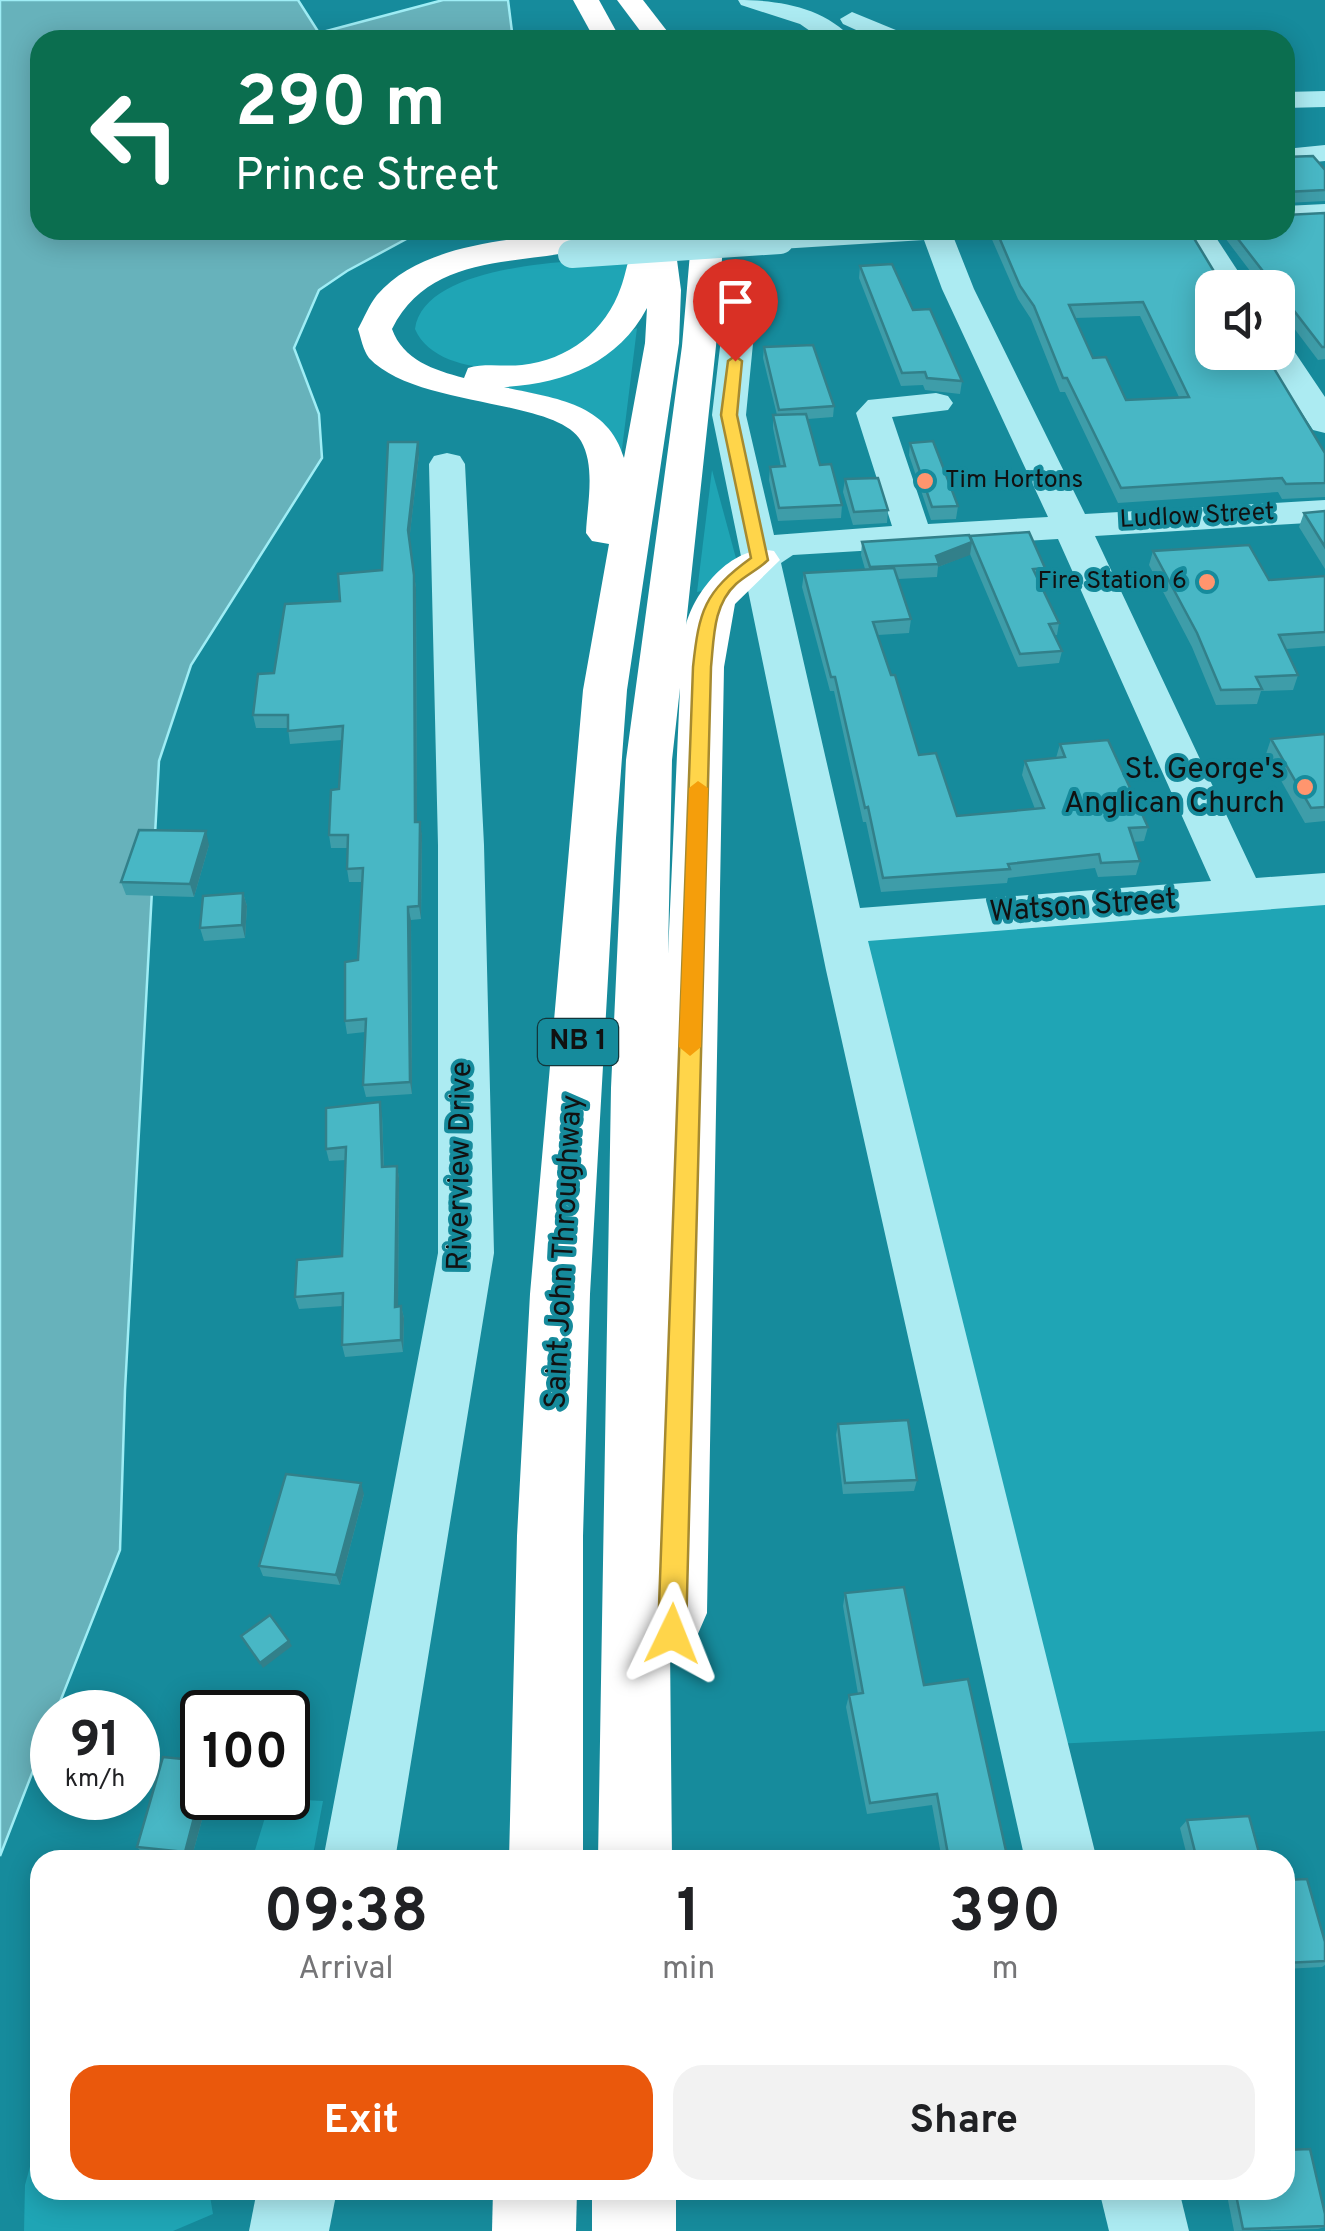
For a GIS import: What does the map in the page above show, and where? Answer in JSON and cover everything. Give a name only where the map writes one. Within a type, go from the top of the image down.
[{"type":"highway","points":[[586,0],[602,30]]},
{"type":"highway","points":[[619,0],[638,30]]},
{"type":"highway","points":[[630,0],[653,30]]},
{"type":"highway","points":[[573,248],[502,264],[428,290],[406,313],[401,326],[404,341],[434,364],[490,376],[554,369],[600,347],[625,317],[653,240]]},
{"type":"highway","name":"Saint John Throughway","points":[[546,1850],[550,1536],[560,1294],[605,690],[662,344],[664,290],[657,240]]},
{"type":"highway","name":"NB 1","points":[[699,240],[723,299]]},
{"type":"highway","name":"NB 1","points":[[635,1850],[638,1088],[649,760],[723,299],[710,240]]},
{"type":"highway","points":[[573,248],[510,251],[445,268],[396,294],[376,324],[377,340],[399,366],[423,378],[570,414],[599,437],[606,474],[605,690]]},
{"type":"highway","points":[[658,1850],[671,1672],[702,667],[707,617],[717,598],[728,582],[760,560]]},
{"type":"highway","points":[[534,2231],[536,2200]]},
{"type":"highway","points":[[634,2200],[634,2231]]},
{"type":"street","points":[[750,0],[843,30]]},
{"type":"street","points":[[832,3],[850,30]]},
{"type":"street","points":[[1295,100],[1325,98]]},
{"type":"street","points":[[1295,156],[1325,153]]},
{"type":"street","points":[[1295,205],[1325,205]]},
{"type":"street","points":[[1295,214],[1325,213]]},
{"type":"street","points":[[573,248],[692,240]]},
{"type":"street","points":[[830,240],[895,252],[958,289]]},
{"type":"street","points":[[941,240],[958,289],[1241,895]]},
{"type":"street","points":[[1203,240],[1222,270]]},
{"type":"street","points":[[723,299],[729,415],[760,560],[840,926],[1058,1850]]},
{"type":"street","points":[[1290,370],[1325,422]]},
{"type":"street","points":[[913,534],[872,413],[885,406],[936,403]]},
{"type":"street","name":"Riverview Drive","points":[[361,1850],[466,1253],[460,845],[447,464]]},
{"type":"street","name":"Ludlow Street","points":[[760,560],[783,544],[1325,511]]},
{"type":"street","name":"Watson Street","points":[[840,926],[1325,888]]},
{"type":"street","points":[[289,2231],[295,2200]]},
{"type":"street","points":[[1142,2200],[1150,2231]]},
{"type":"green space","points":[[628,259],[622,297],[610,324],[587,343],[557,359],[521,367],[478,367],[440,355],[425,344],[415,329],[425,307],[445,290],[473,278],[541,264]]},
{"type":"green space","points":[[637,328],[621,457],[603,423],[588,412],[552,398],[494,385]]},
{"type":"green space","points":[[712,470],[737,562],[706,590],[697,592]]},
{"type":"green space","points":[[1325,889],[1325,1731],[1033,1745],[840,926]]},
{"type":"green space","points":[[310,1800],[323,1801],[314,1850],[255,1850],[264,1820],[310,1820]]},
{"type":"green space","points":[[30,2167],[30,2200],[211,2200],[213,2214],[173,2231],[24,2231],[25,2185]]},
{"type":"water","points":[[0,0],[298,0],[317,30],[30,30],[30,240],[404,240],[319,290],[294,348],[319,414],[322,458],[191,665],[159,761],[120,1550],[65,1690],[30,1690],[30,1779],[0,1856]]},
{"type":"water","points":[[443,0],[508,0],[512,30],[330,30]]},
{"type":"building","points":[[1313,156],[1325,170],[1325,190],[1295,192],[1295,157]]},
{"type":"building","points":[[1325,213],[1322,347],[1295,312],[1295,270],[1262,270],[1239,240],[1295,240],[1295,215]]},
{"type":"building","points":[[1000,240],[1195,240],[1213,270],[1195,270],[1195,370],[1275,370],[1325,453],[1325,483],[1286,484],[1282,478],[1121,488],[1067,378],[1063,378],[1034,306],[1020,286]],"holes":[[[1143,302],[1189,397],[1126,400],[1106,357],[1093,358],[1069,305]]]},
{"type":"building","points":[[892,264],[913,310],[930,309],[962,381],[927,378],[925,372],[902,373],[860,266]]},
{"type":"building","points":[[813,345],[834,406],[779,410],[764,347]]},
{"type":"building","points":[[806,414],[820,465],[831,464],[842,505],[779,508],[770,467],[785,466],[773,415]]},
{"type":"building","points":[[933,441],[958,506],[932,507],[910,443]]},
{"type":"building","points":[[388,442],[418,442],[408,530],[414,575],[419,906],[408,907],[410,1082],[363,1085],[366,1019],[345,1021],[345,962],[358,960],[363,868],[347,869],[348,835],[329,835],[331,790],[339,789],[343,726],[288,731],[288,715],[253,715],[258,674],[274,673],[285,604],[340,601],[338,574],[382,570]]},
{"type":"building","points":[[878,478],[888,510],[854,512],[845,479]]},
{"type":"building","points":[[1325,511],[1325,547],[1304,513]]},
{"type":"building","points":[[1029,532],[1045,568],[1033,569],[1059,623],[1049,624],[1062,651],[1020,654],[970,536]]},
{"type":"building","points":[[969,535],[972,542],[936,556],[939,564],[870,567],[862,542]]},
{"type":"building","points":[[1249,545],[1269,580],[1325,576],[1325,632],[1279,635],[1298,675],[1256,677],[1262,689],[1221,690],[1197,633],[1153,551]]},
{"type":"building","points":[[894,568],[911,619],[873,622],[891,675],[895,675],[919,755],[936,753],[957,816],[1044,808],[1025,761],[1065,757],[1060,744],[1108,740],[1148,827],[1129,828],[1140,861],[1101,863],[1099,854],[1008,864],[1010,869],[883,878],[835,677],[831,677],[804,573]]},
{"type":"building","name":"St. George's Anglican Church","points":[[1325,734],[1325,807],[1311,808],[1271,739]]},
{"type":"building","points":[[139,830],[206,831],[190,884],[121,882]]},
{"type":"building","points":[[243,893],[242,925],[200,928],[203,896]]},
{"type":"building","points":[[380,1102],[382,1167],[397,1166],[395,1307],[401,1306],[401,1340],[342,1345],[343,1293],[295,1297],[297,1260],[342,1256],[346,1147],[326,1149],[326,1108]]},
{"type":"building","points":[[908,1420],[917,1480],[845,1483],[838,1424]]},
{"type":"building","points":[[286,1474],[361,1483],[336,1575],[259,1566]]},
{"type":"building","points":[[904,1587],[924,1685],[968,1679],[1006,1850],[947,1850],[937,1794],[870,1803],[849,1695],[863,1693],[845,1593]]},
{"type":"building","points":[[270,1615],[289,1641],[260,1663],[241,1636]]},
{"type":"building","points":[[163,1757],[180,1759],[180,1820],[193,1820],[186,1850],[137,1847],[145,1820],[160,1820]]},
{"type":"building","points":[[1249,1816],[1258,1850],[1194,1850],[1187,1820]]},
{"type":"building","points":[[1307,1879],[1325,1942],[1325,1961],[1295,1962],[1295,1880]]},
{"type":"building","points":[[1310,2149],[1325,2226],[1243,2229],[1237,2200],[1295,2200],[1295,2150]]},
{"type":"slow traffic","points":[[690,1047],[698,788]]},
{"type":"place","name":"Tim Hortons","points":[[925,481]]},
{"type":"place","name":"Fire Station 6","points":[[1207,582]]},
{"type":"place","name":"St. George's Anglican Church","points":[[1305,787]]},
{"type":"route","points":[[672,1634],[702,667],[707,617],[717,598],[728,582],[760,560],[729,415],[735,361]]}]
